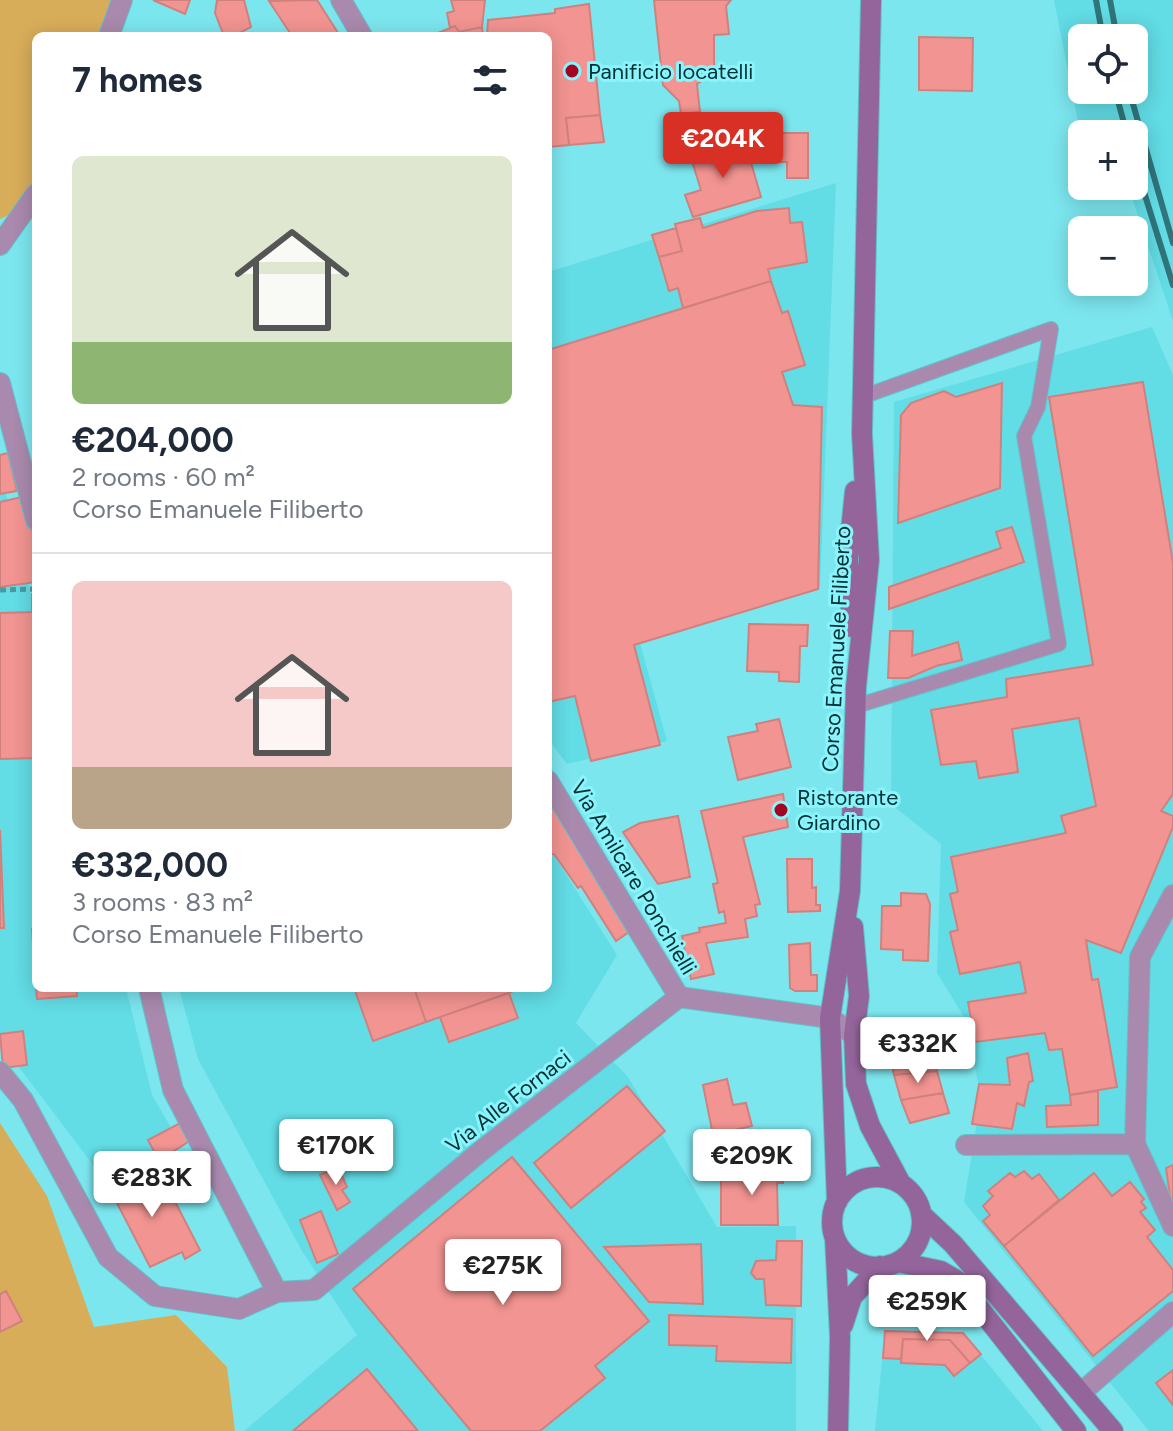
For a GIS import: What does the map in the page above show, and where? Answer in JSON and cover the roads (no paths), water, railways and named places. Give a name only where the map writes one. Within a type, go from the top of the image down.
[{"type":"main road","points":[[862,397],[871,0]]},
{"type":"main road","name":"Corso Emanuele Filiberto","points":[[837,1202],[830,1018],[850,891],[856,696],[848,559],[862,434],[862,397]]},
{"type":"main road","points":[[850,891],[859,996],[854,1035],[856,1084],[870,1126],[901,1184],[915,1197],[921,1214],[953,1244],[1113,1431]]},
{"type":"main road","points":[[838,1431],[840,1337],[832,1220],[837,1202],[848,1187],[865,1179],[884,1177],[901,1184]]},
{"type":"main road","points":[[840,1337],[852,1297],[917,1242],[921,1214]]},
{"type":"main road","points":[[835,1238],[853,1259],[941,1271],[958,1281],[1076,1431]]},
{"type":"street","points":[[110,32],[122,0]]},
{"type":"street","points":[[341,0],[360,32]]},
{"type":"street","points":[[0,245],[32,200]]},
{"type":"street","points":[[0,383],[32,505]]},
{"type":"street","name":"Via Amilcare Ponchielli","points":[[552,788],[679,997]]},
{"type":"street","points":[[1173,895],[1140,957],[1135,1144],[1173,1226]]},
{"type":"street","points":[[150,992],[173,1090],[277,1292]]},
{"type":"street","points":[[679,997],[830,1018],[854,1035]]},
{"type":"street","name":"Via Alle Fornaci","points":[[0,1072],[23,1100],[108,1257],[155,1296],[239,1309],[277,1292],[314,1290],[481,1151],[679,997]]},
{"type":"street","points":[[966,1145],[1135,1144]]},
{"type":"street","points":[[1082,1392],[1173,1312]]},
{"type":"lane","points":[[856,696],[1059,644],[1024,436],[1038,407],[1051,329],[862,397]]},
{"type":"railway","points":[[1096,0],[1100,24]]},
{"type":"railway","points":[[1110,0],[1114,24]]},
{"type":"railway","points":[[1119,104],[1123,120]]},
{"type":"railway","points":[[1133,104],[1173,243]]},
{"type":"railway","points":[[1146,200],[1173,285]]},
{"type":"place","name":"Panificio locatelli","points":[[572,71]]},
{"type":"place","name":"Ristorante Giardino","points":[[781,810]]}]
